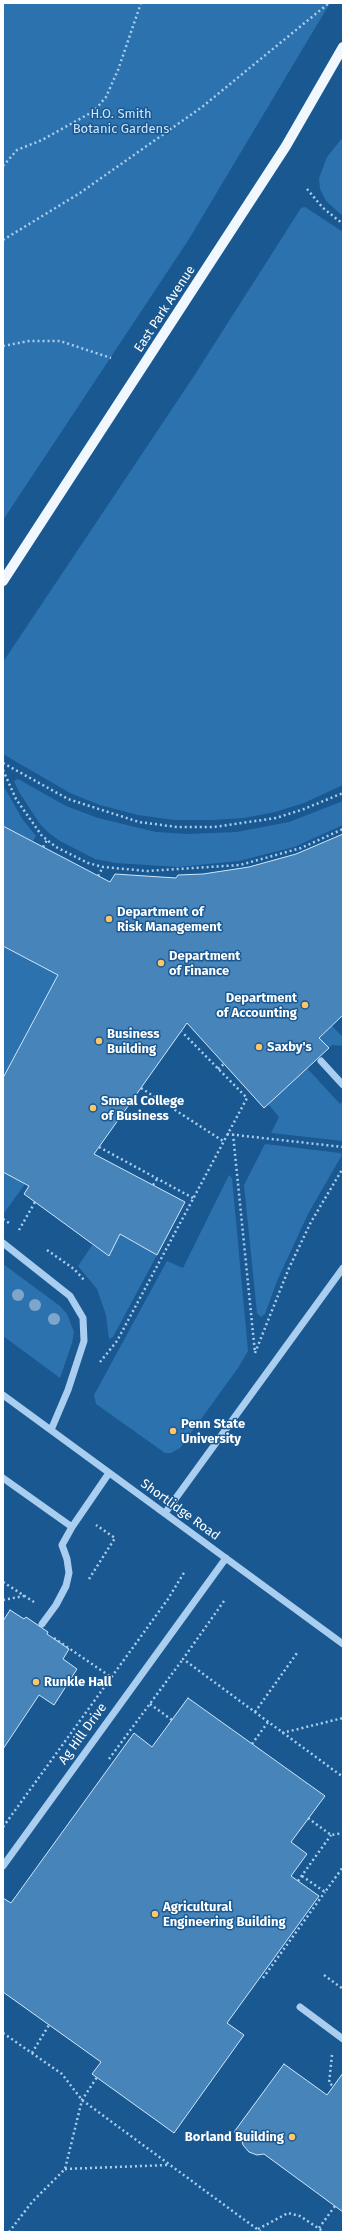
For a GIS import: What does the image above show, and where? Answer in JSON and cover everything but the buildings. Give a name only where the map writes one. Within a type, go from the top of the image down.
[{"type":"main road","name":"East Park Avenue","points":[[3,581],[286,146],[343,47]]},
{"type":"street","points":[[321,1061],[343,1085]]},
{"type":"street","points":[[3,1243],[70,1296],[83,1318],[84,1341],[68,1390],[51,1430]]},
{"type":"street","points":[[165,1513],[343,1268]]},
{"type":"street","name":"Shortlidge Road","points":[[3,1395],[343,1644]]},
{"type":"street","points":[[42,1624],[56,1605],[66,1586],[68,1566],[62,1545],[72,1527],[109,1473]]},
{"type":"street","points":[[3,1478],[72,1527]]},
{"type":"street","name":"Ag Hill Drive","points":[[3,1866],[226,1558]]},
{"type":"street","points":[[300,2008],[343,2039]]},
{"type":"path","points":[[3,166],[17,150],[42,140],[94,111],[106,97],[118,70],[141,3]]},
{"type":"path","points":[[3,240],[80,192],[202,107],[329,3]]},
{"type":"path","points":[[307,189],[323,208],[343,224]]},
{"type":"path","points":[[3,346],[29,341],[60,341],[111,358]]},
{"type":"path","points":[[3,763],[38,784],[68,799],[90,807],[139,822],[177,826],[214,827],[268,819],[304,809],[343,793]]},
{"type":"path","points":[[3,770],[16,799],[30,820],[47,840],[88,863],[103,867],[163,870],[240,865],[301,848],[343,829]]},
{"type":"path","points":[[43,847],[47,840]]},
{"type":"path","points":[[98,876],[103,867]]},
{"type":"path","points":[[100,1362],[117,1341],[246,1098],[182,1032]]},
{"type":"path","points":[[218,1069],[224,1064]]},
{"type":"path","points":[[141,1088],[223,1141]]},
{"type":"path","points":[[227,1134],[343,1147]]},
{"type":"path","points":[[233,1134],[255,1354],[289,1268],[311,1222],[343,1168]]},
{"type":"path","points":[[99,1147],[193,1198]]},
{"type":"path","points":[[153,1185],[157,1179]]},
{"type":"path","points":[[20,1230],[35,1202]]},
{"type":"path","points":[[3,1827],[168,1599],[185,1571]]},
{"type":"path","points":[[3,1600],[24,1596]]},
{"type":"path","points":[[109,1759],[183,1659],[224,1600]]},
{"type":"path","points":[[255,1712],[297,1653]]},
{"type":"path","points":[[183,1659],[343,1777]]},
{"type":"path","points":[[93,1665],[111,1677]]},
{"type":"path","points":[[150,1704],[172,1720]]},
{"type":"path","points":[[282,1733],[343,1718]]},
{"type":"path","points":[[252,1744],[268,1722]]},
{"type":"path","points":[[308,1818],[331,1835]]},
{"type":"path","points":[[298,1881],[331,1835],[343,1833]]},
{"type":"path","points":[[263,1978],[343,1867]]},
{"type":"path","points":[[302,1876],[325,1892]]},
{"type":"path","points":[[324,1975],[343,1989]]},
{"type":"path","points":[[32,2053],[49,2025]]},
{"type":"path","points":[[3,2033],[62,2074],[82,2100],[261,2232]]},
{"type":"path","points":[[333,2050],[329,2083],[333,2086]]},
{"type":"path","points":[[9,2232],[32,2202],[65,2169],[82,2100],[97,2077]]},
{"type":"path","points":[[65,2169],[140,2168],[169,2165]]},
{"type":"path","points":[[319,2228],[335,2206]]},
{"type":"path","points":[[257,2229],[288,2213],[300,2216],[324,2232]]},
{"type":"green space","name":"H.O. Smith Botanic Gardens","points":[[3,3],[330,3],[189,239],[3,520]]},
{"type":"green space","points":[[343,137],[343,216],[326,201],[320,189],[319,178],[327,157]]},
{"type":"green space","points":[[305,207],[343,232],[343,785],[304,803],[275,812],[244,818],[174,820],[138,815],[100,805],[70,793],[3,754],[3,662],[192,379],[301,208]]},
{"type":"green space","points":[[18,779],[66,806],[98,818],[156,832],[188,834],[237,832],[289,822],[343,801],[343,825],[294,847],[239,861],[178,867],[116,863],[95,859],[60,841],[49,833],[40,824],[19,792],[14,781]]},
{"type":"green space","points":[[3,785],[23,820],[36,836],[33,841],[3,826]]},
{"type":"green space","points":[[3,946],[58,975],[3,1078]]},
{"type":"green space","points":[[331,1025],[343,1037],[343,1046],[332,1045],[329,1048],[319,1038]]},
{"type":"green space","points":[[307,1068],[340,1104],[343,1101],[343,1141],[271,1133],[279,1117],[268,1104]]},
{"type":"green space","points":[[265,1144],[340,1153],[342,1155],[308,1214],[277,1281],[265,1314],[261,1317],[257,1313],[244,1185]]},
{"type":"green space","points":[[3,1172],[25,1184],[4,1213],[3,1212]]},
{"type":"green space","points":[[229,1175],[232,1178],[248,1351],[238,1368],[180,1448],[171,1453],[165,1453],[96,1404],[94,1395],[167,1261],[183,1268]]},
{"type":"green space","points":[[120,1234],[157,1255],[113,1337],[109,1339],[106,1315],[97,1289],[78,1266],[93,1244]]},
{"type":"green space","points":[[3,1264],[60,1306],[67,1314],[74,1332],[72,1343],[60,1378],[3,1336]]},
{"type":"place","name":"Department of Risk Management","points":[[109,919]]},
{"type":"place","name":"Department of Finance","points":[[161,963]]},
{"type":"place","name":"Department of Accounting","points":[[305,1005]]},
{"type":"place","name":"Business Building","points":[[99,1041]]},
{"type":"place","name":"Saxby's","points":[[259,1047]]},
{"type":"place","name":"Smeal College of Business","points":[[93,1108]]},
{"type":"place","name":"Penn State University","points":[[173,1431]]},
{"type":"place","name":"Runkle Hall","points":[[36,1682]]},
{"type":"place","name":"Agricultural Engineering Building","points":[[155,1914]]},
{"type":"place","name":"Borland Building","points":[[292,2137]]}]
